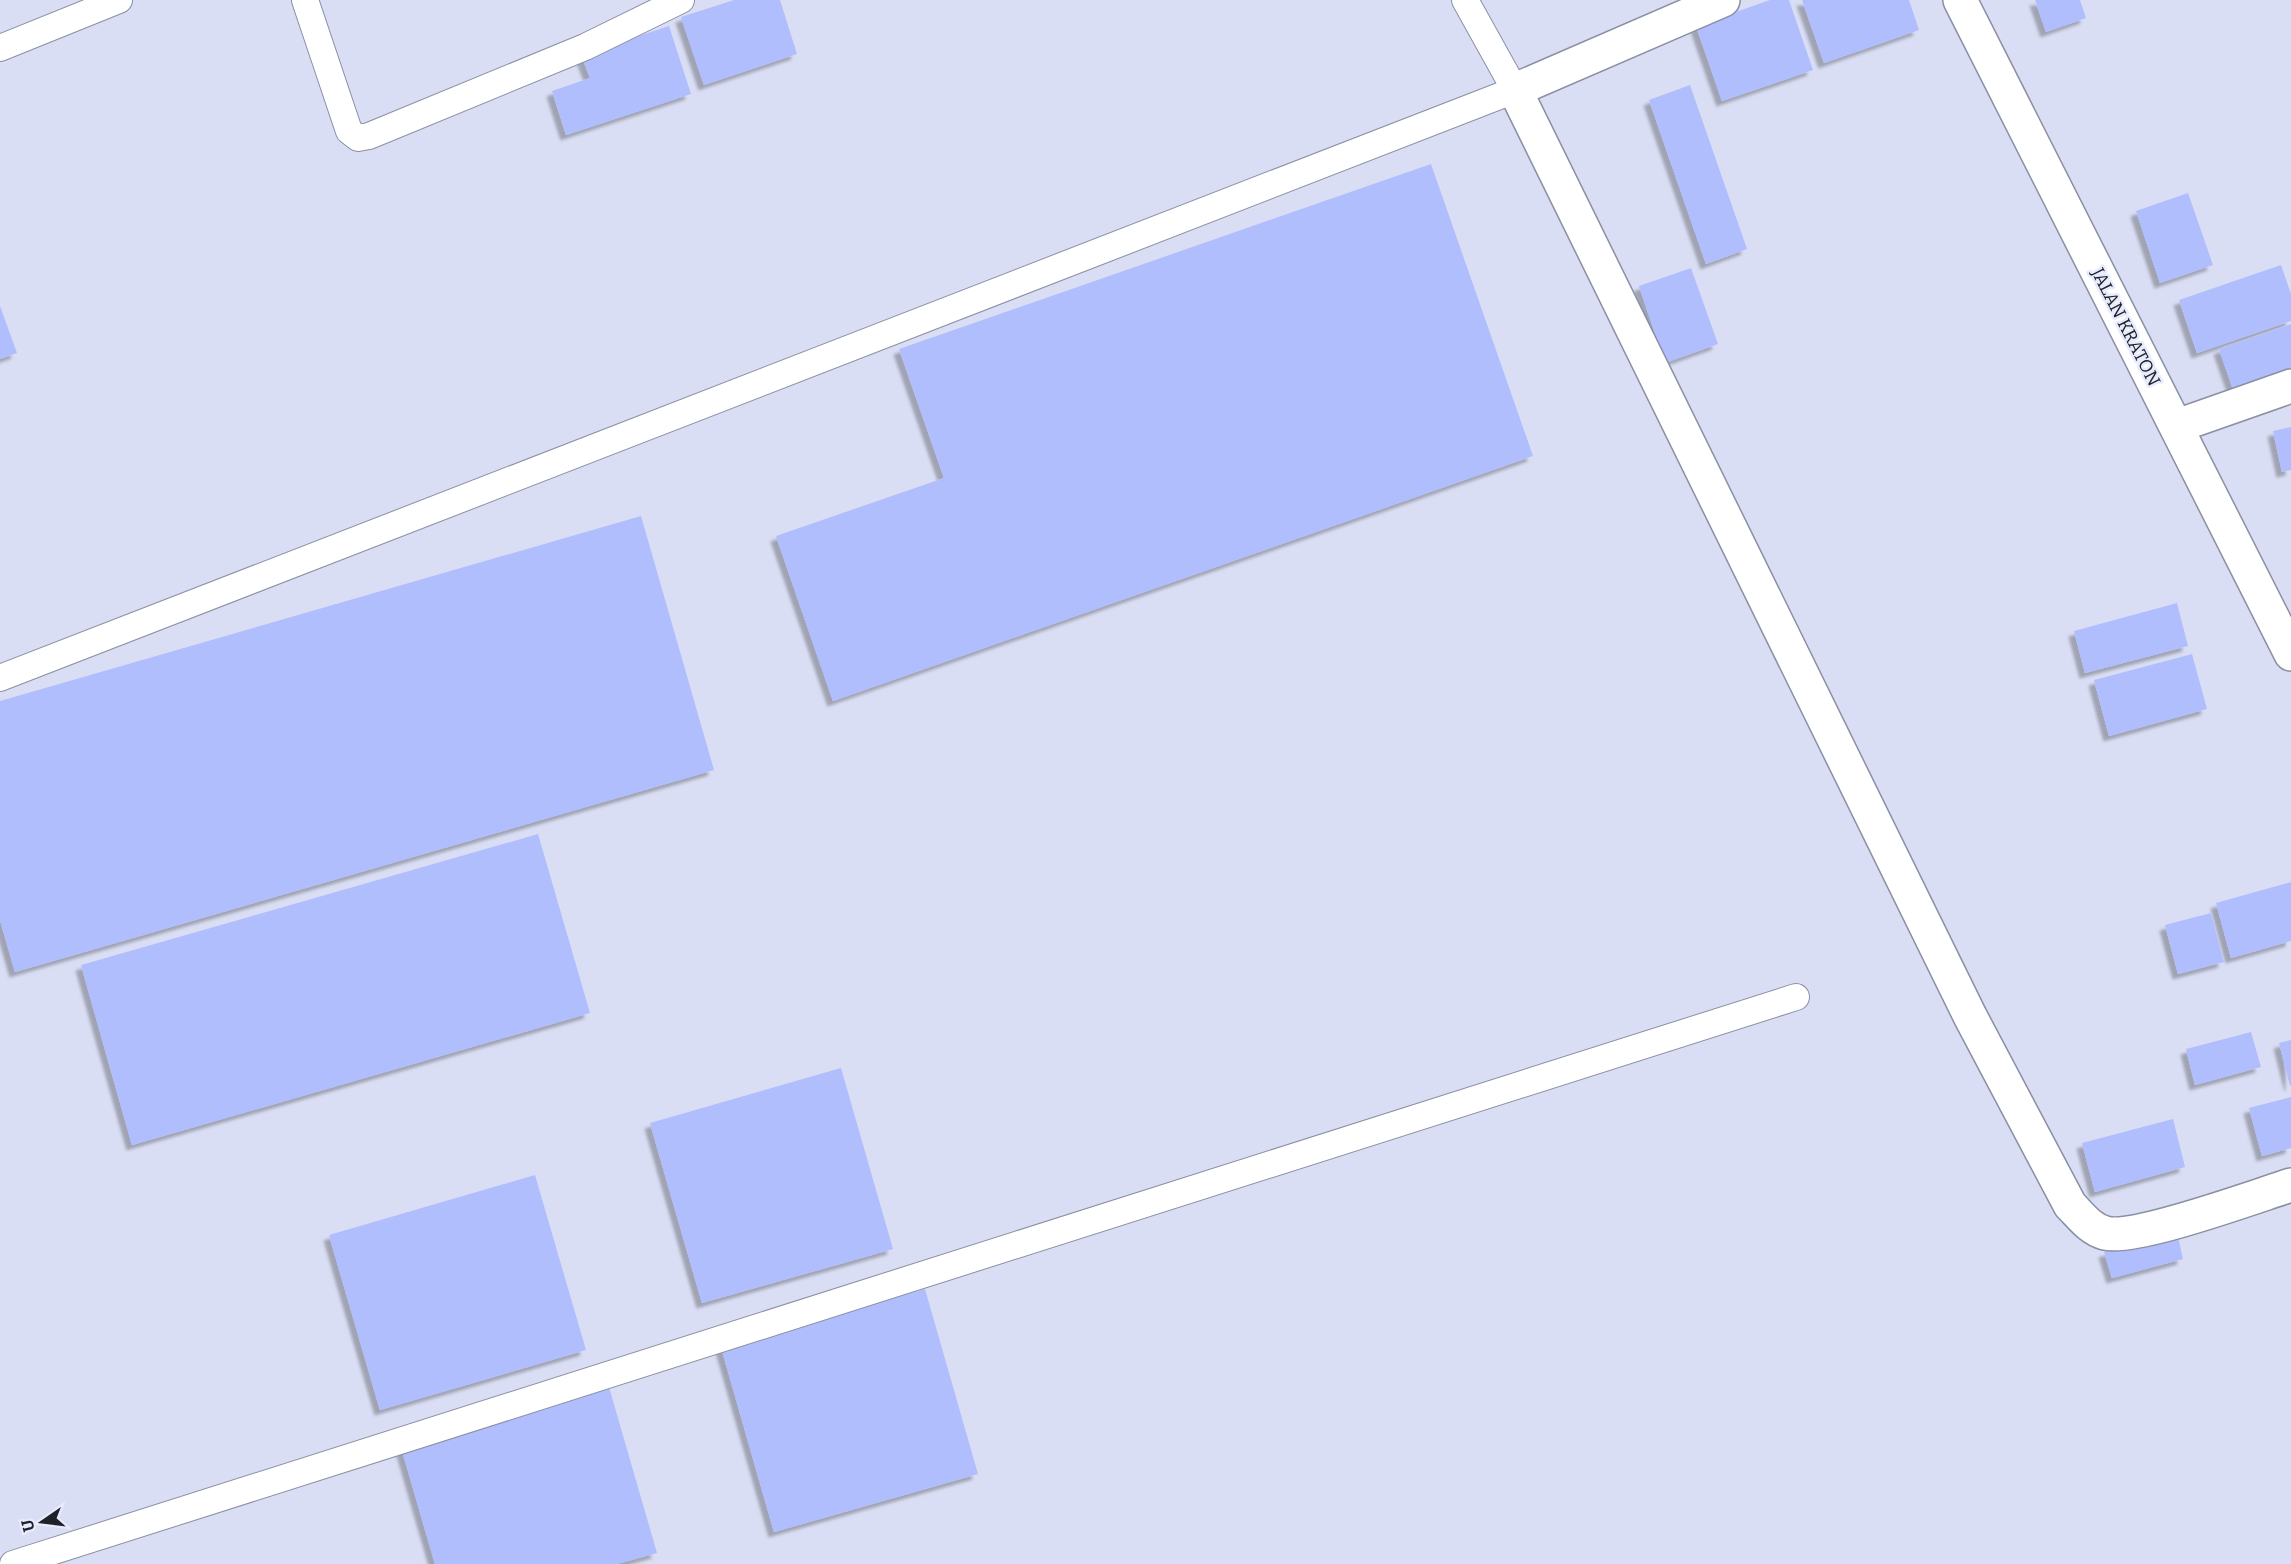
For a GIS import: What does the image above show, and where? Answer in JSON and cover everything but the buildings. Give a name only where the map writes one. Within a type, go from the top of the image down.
[{"type":"street","points":[[1723,0],[1515,90],[1970,1016],[2070,1205],[2087,1224],[2104,1233],[2119,1235],[2187,1218],[2291,1185]]},
{"type":"street","name":"JALAN KRATON","points":[[1960,0],[2291,654]]},
{"type":"street","points":[[2177,426],[2291,386]]},
{"type":"lane","points":[[0,48],[119,0]]},
{"type":"lane","points":[[305,0],[349,131],[358,138],[369,136],[575,52],[656,7],[681,0]]},
{"type":"lane","points":[[0,678],[1515,90],[1465,0]]},
{"type":"lane","points":[[13,1564],[1796,997]]}]
